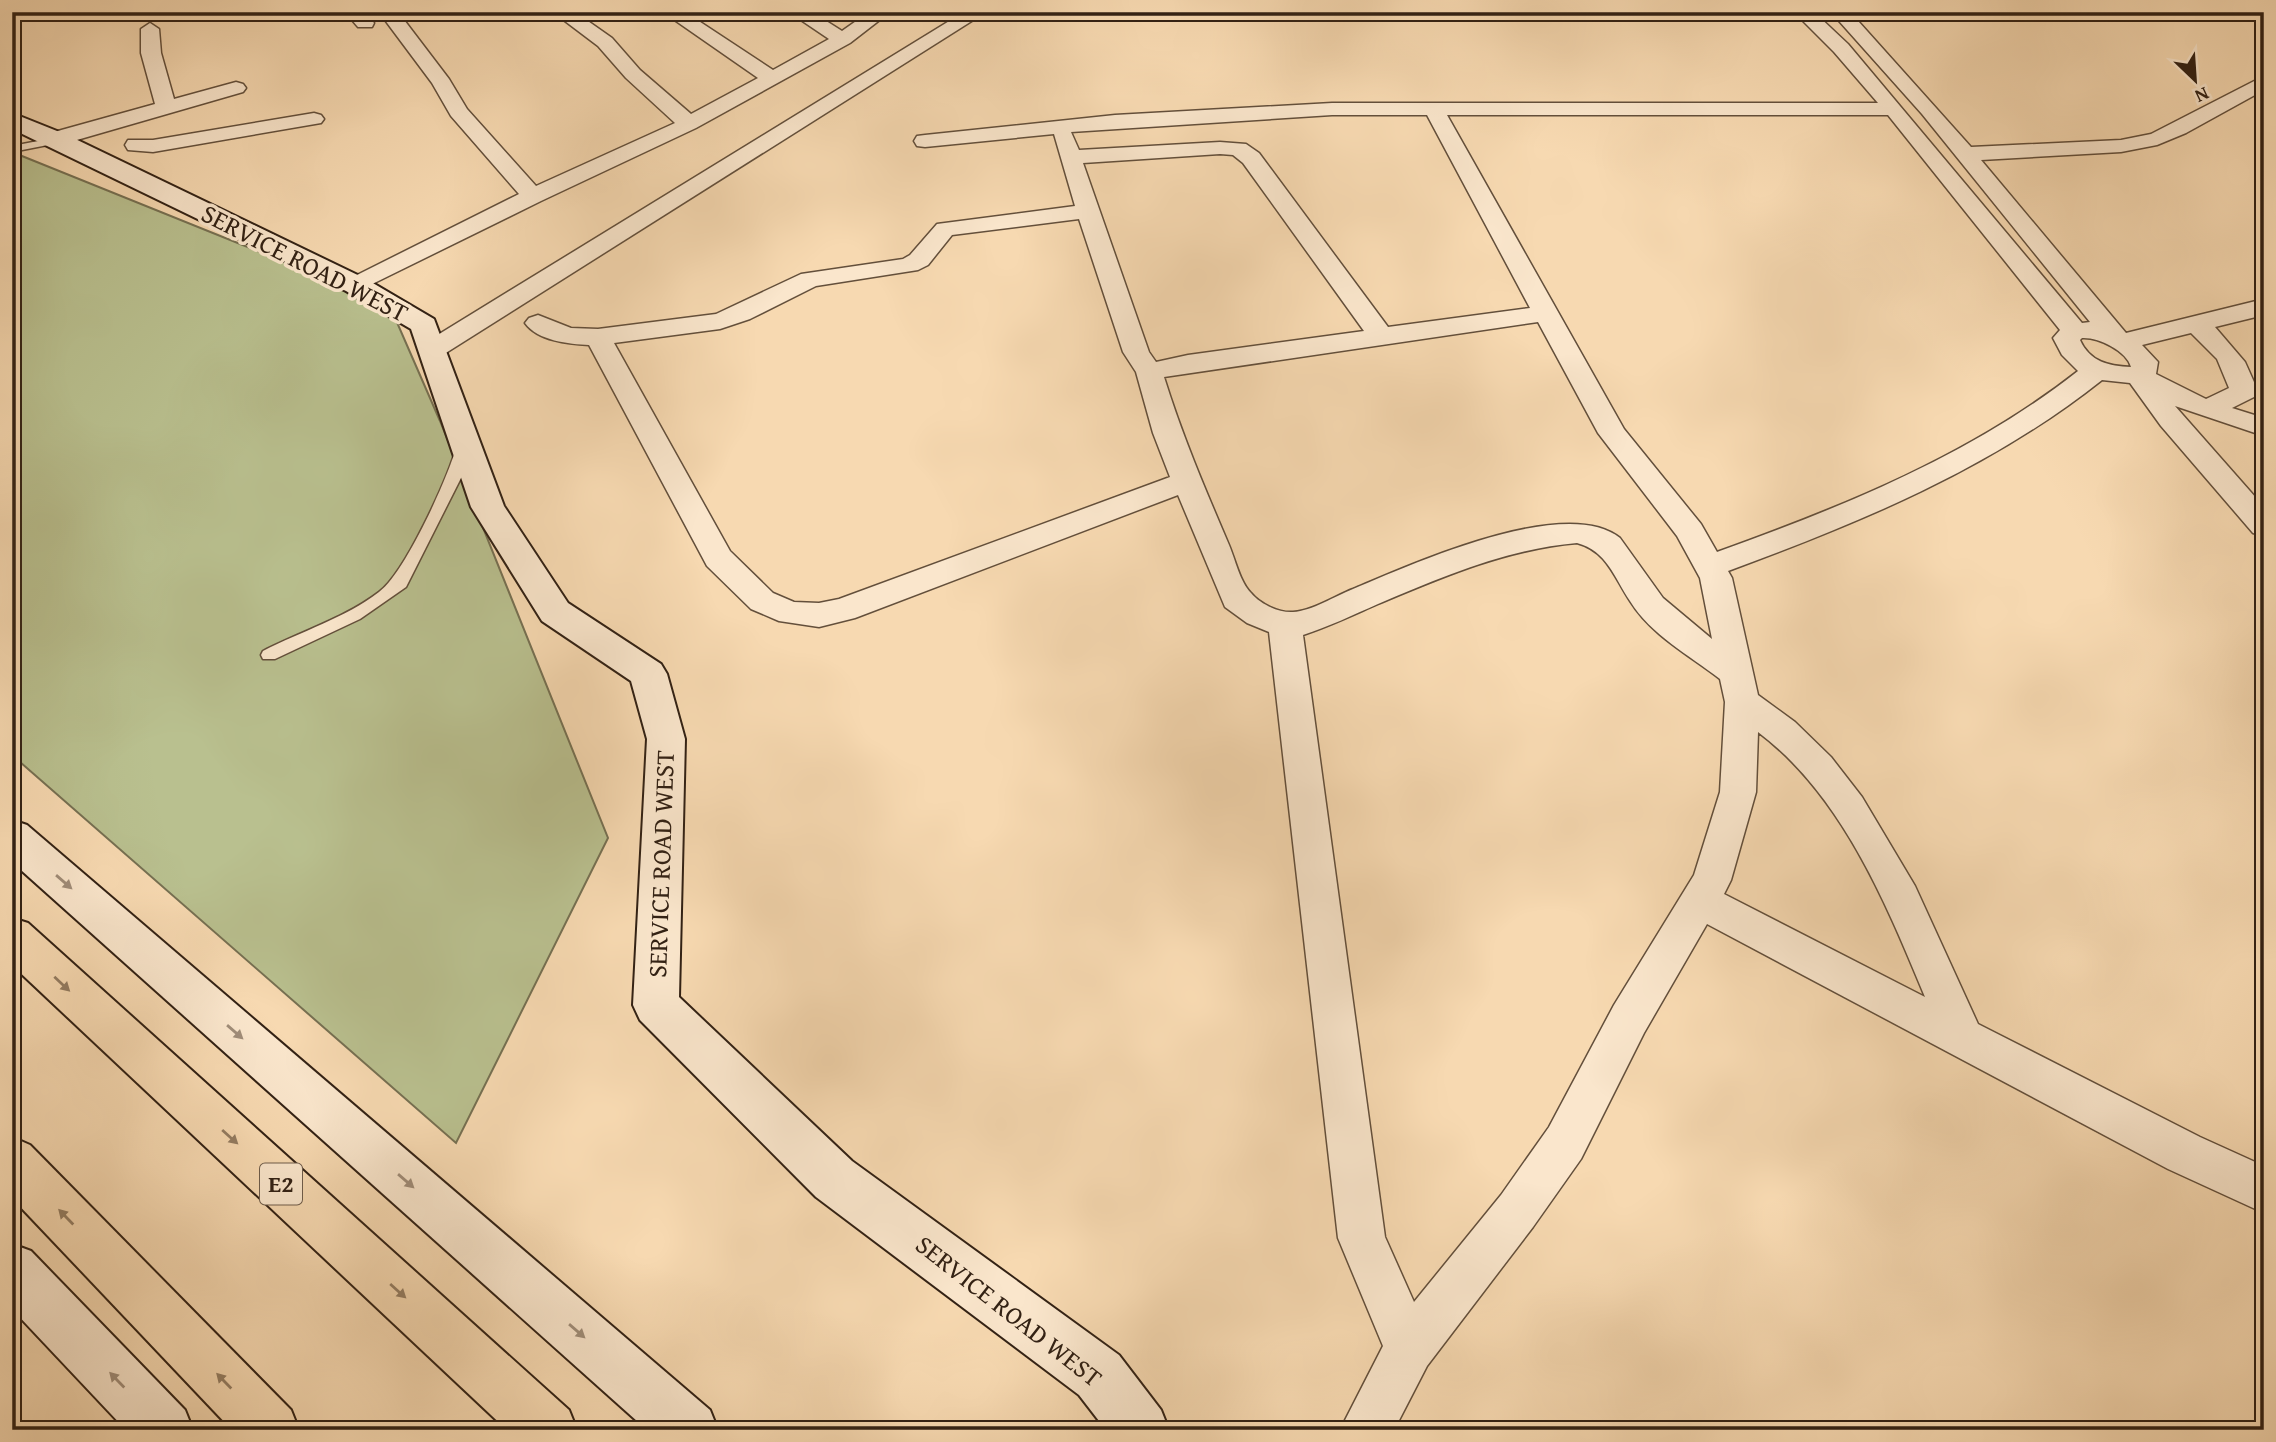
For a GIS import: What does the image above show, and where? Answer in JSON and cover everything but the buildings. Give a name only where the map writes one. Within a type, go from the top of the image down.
[{"type":"highway","name":"E2","points":[[12,937],[549,1430]]},
{"type":"highway","points":[[12,1162],[271,1430]]},
{"type":"street","points":[[388,12],[427,62],[458,112],[533,195]]},
{"type":"street","points":[[562,12],[605,42],[633,74],[690,124]]},
{"type":"street","points":[[672,12],[770,77]]},
{"type":"street","points":[[797,12],[843,39]]},
{"type":"street","points":[[432,350],[977,12]]},
{"type":"street","points":[[1803,12],[1841,48],[1895,109],[1923,148],[2076,331]]},
{"type":"street","points":[[1840,12],[1929,110],[2119,340],[2145,362],[2143,374],[2097,370],[2077,362],[2066,338],[2076,331],[2092,330],[2119,340],[2264,307]]},
{"type":"street","points":[[356,285],[533,195],[690,124],[770,77],[843,39],[878,13]]},
{"type":"street","points":[[150,29],[151,53],[166,108]]},
{"type":"street","points":[[1965,154],[2121,146],[2157,139],[2264,82]]},
{"type":"street","points":[[57,139],[236,89]]},
{"type":"street","points":[[925,141],[1227,113],[1332,108],[1895,109]]},
{"type":"street","points":[[1366,1430],[1409,1348],[1517,1211],[1565,1143],[1629,1019],[1712,880],[1738,792],[1739,687],[1716,578],[1690,531],[1612,433],[1433,108]]},
{"type":"street","points":[[135,145],[153,146],[314,119]]},
{"type":"street","name":"SERVICE ROAD WEST","points":[[12,120],[57,139],[356,285],[424,325],[488,507],[555,612],[648,674],[666,739],[656,1005],[834,1179],[1099,1375],[1141,1430]]},
{"type":"street","points":[[1059,127],[1090,211],[1136,352],[1149,372],[1167,433],[1236,599],[1259,617],[1285,625],[1300,624],[1450,562],[1552,532],[1584,533],[1600,537],[1627,565],[1643,595],[1778,727],[1857,816],[1889,873],[1963,1038]]},
{"type":"street","points":[[1070,157],[1238,149],[1251,158],[1380,335]]},
{"type":"street","points":[[538,323],[567,336],[598,337],[720,321],[741,314],[810,279],[909,265],[919,260],[946,229],[1090,211]]},
{"type":"street","points":[[1149,372],[1188,363],[1546,313]]},
{"type":"street","points":[[2196,324],[2231,357],[2244,391],[2208,409]]},
{"type":"street","points":[[598,337],[718,558],[762,601],[790,613],[819,615],[844,610],[1187,481]]},
{"type":"street","points":[[1709,566],[1778,541],[1957,463],[2031,422],[2097,370]]},
{"type":"street","points":[[2137,374],[2192,404],[2264,427]]},
{"type":"street","points":[[2137,374],[2171,420],[2264,526]]},
{"type":"street","points":[[1285,625],[1362,1238],[1409,1348]]},
{"type":"street","points":[[12,837],[690,1430]]},
{"type":"street","points":[[1699,900],[2183,1153],[2264,1190]]},
{"type":"street","points":[[12,1270],[165,1430]]},
{"type":"lane","points":[[12,149],[57,139]]},
{"type":"lane","points":[[269,654],[390,594],[400,583],[457,472],[464,445]]},
{"type":"green space","points":[[12,152],[389,304],[440,421],[608,838],[456,1143],[12,755]]}]
